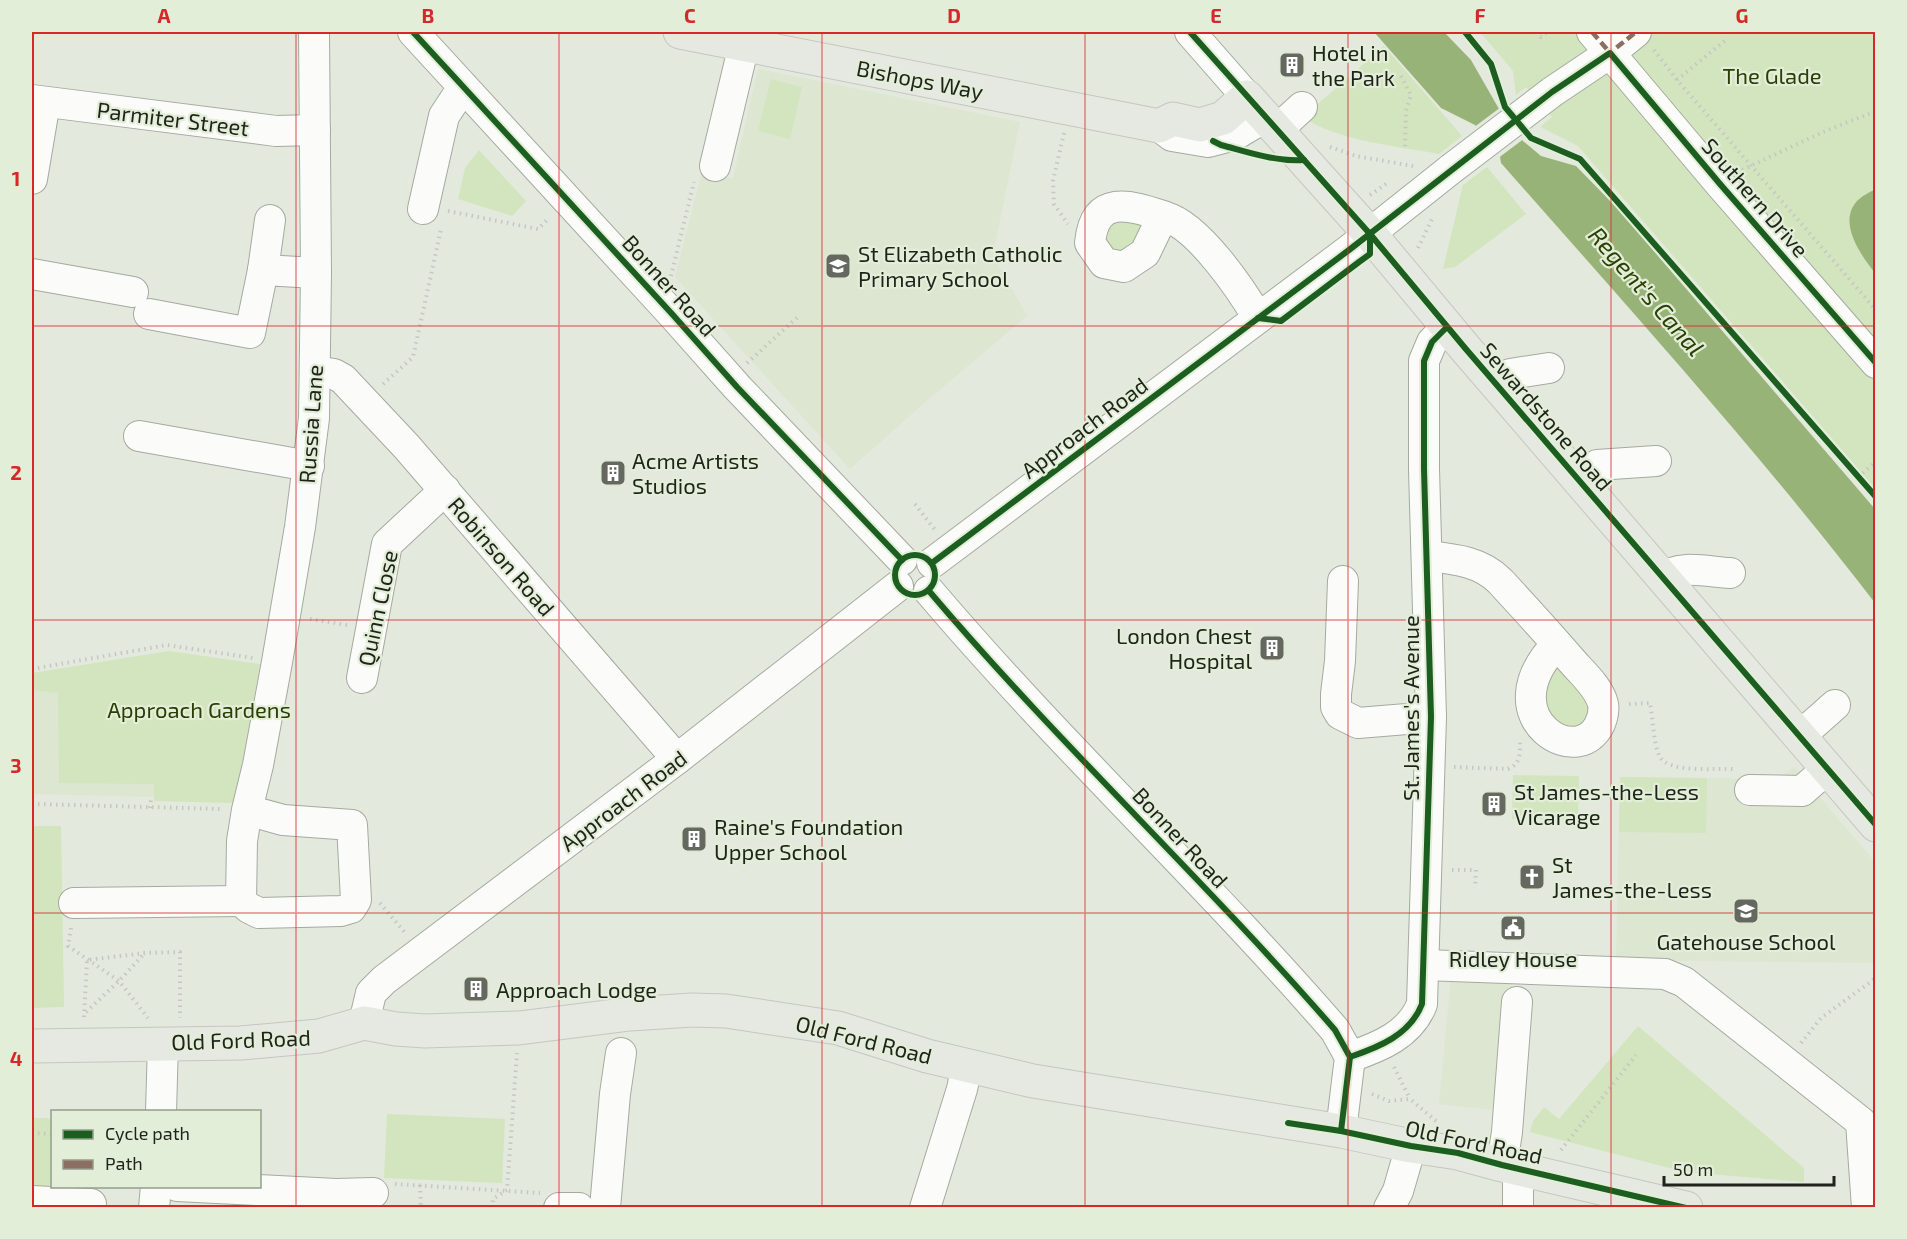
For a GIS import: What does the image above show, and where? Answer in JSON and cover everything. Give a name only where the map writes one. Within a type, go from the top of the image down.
[{"type":"main road","name":"Bishops Way","points":[[680,32],[745,38],[1070,109],[1159,126],[1173,119],[1200,125],[1223,118],[1263,115]]},
{"type":"main road","name":"Sewardstone Road","points":[[1263,115],[1370,234],[1496,385],[1875,825]]},
{"type":"main road","name":"Old Ford Road","points":[[32,1046],[165,1030],[241,1043],[319,1036],[364,1023],[425,1031],[519,1028],[630,1014],[692,1010],[726,1011],[838,1028],[927,1056],[1033,1081],[1341,1131],[1411,1146],[1458,1153],[1686,1208]]},
{"type":"street","name":"Russia Lane","points":[[241,901],[242,841],[278,662],[309,466],[314,418],[316,273],[314,32]]},
{"type":"street","name":"Bonner Road","points":[[413,32],[463,87],[510,120],[568,202],[654,294],[740,369],[900,573]]},
{"type":"street","name":"Sewardstone Road","points":[[1190,32],[1263,115]]},
{"type":"street","points":[[715,166],[745,38]]},
{"type":"street","name":"Approach Road","points":[[931,577],[1258,318],[1552,92],[1601,42],[1645,40]]},
{"type":"street","name":"Southern Drive","points":[[1601,42],[1875,363]]},
{"type":"street","points":[[437,214],[444,116],[463,87]]},
{"type":"street","name":"Parmiter Street","points":[[38,101],[276,131],[315,130]]},
{"type":"street","points":[[32,179],[38,101]]},
{"type":"street","points":[[1263,115],[1302,106]]},
{"type":"street","points":[[1166,217],[1157,228],[1145,253],[1124,267],[1104,263],[1090,243],[1091,231],[1098,216],[1110,208],[1123,205],[1166,217],[1186,227],[1199,240],[1244,293],[1258,318]]},
{"type":"street","points":[[32,273],[250,333],[263,270],[270,220]]},
{"type":"street","points":[[263,270],[316,273]]},
{"type":"street","name":"St. James's Avenue","points":[[1350,1057],[1398,1035],[1417,1017],[1422,1004],[1431,717],[1424,362],[1432,342],[1447,327]]},
{"type":"street","points":[[1496,385],[1510,374],[1549,368]]},
{"type":"street","name":"Robinson Road","points":[[315,371],[343,379],[366,402],[677,759]]},
{"type":"street","points":[[139,436],[309,466]]},
{"type":"street","points":[[1578,479],[1597,465],[1656,461]]},
{"type":"street","name":"Quinn Close","points":[[362,678],[387,544],[445,490]]},
{"type":"street","points":[[1427,556],[1464,561],[1490,571],[1557,644],[1590,681],[1603,704],[1602,718],[1597,727],[1582,740],[1571,742],[1560,740],[1546,733],[1531,708],[1531,690],[1536,673],[1557,644]]},
{"type":"street","points":[[1663,578],[1670,572],[1685,570],[1730,573]]},
{"type":"street","points":[[900,573],[904,592],[915,596],[931,577]]},
{"type":"street","name":"Approach Road","points":[[364,1023],[371,993],[384,980],[677,759],[900,573]]},
{"type":"street","name":"Bonner Road","points":[[931,577],[985,656],[1162,842],[1332,1026],[1350,1057]]},
{"type":"street","points":[[1343,581],[1340,661],[1336,694],[1336,707],[1340,714],[1358,723],[1431,717]]},
{"type":"street","points":[[1800,736],[1835,705]]},
{"type":"street","points":[[1744,780],[1802,791],[1828,768]]},
{"type":"street","points":[[74,903],[241,901],[249,909],[259,913],[341,912],[351,908],[356,900],[352,825],[283,820],[247,810]]},
{"type":"street","points":[[1424,965],[1665,974],[1713,996],[1786,1063],[1861,1122],[1867,1208]]},
{"type":"street","points":[[1517,1002],[1507,1132],[1510,1167],[1518,1208]]},
{"type":"street","points":[[160,1110],[165,1030]]},
{"type":"street","points":[[605,1208],[621,1053]]},
{"type":"street","points":[[1341,1131],[1350,1057]]},
{"type":"street","points":[[925,1208],[967,1066]]},
{"type":"street","points":[[1389,1208],[1398,1191],[1411,1146]]},
{"type":"street","points":[[154,1208],[156,1188]]},
{"type":"street","points":[[198,1188],[336,1201],[373,1193]]},
{"type":"street","points":[[32,1201],[91,1204],[90,1208]]},
{"type":"path","points":[[1465,32],[1491,64],[1505,107]]},
{"type":"path","points":[[1536,32],[1541,37],[1547,32]]},
{"type":"path","points":[[1677,80],[1728,38]]},
{"type":"path","points":[[1645,40],[1875,310]]},
{"type":"path","points":[[1401,76],[1411,94],[1406,111],[1405,147]]},
{"type":"path","points":[[1070,109],[1053,181],[1054,204],[1071,229],[1090,243]]},
{"type":"path","points":[[1739,171],[1822,132],[1875,111]]},
{"type":"path","points":[[1530,138],[1580,159],[1875,497]]},
{"type":"path","points":[[1323,144],[1356,156],[1413,166]]},
{"type":"path","points":[[654,294],[670,278],[698,166],[714,170],[715,166]]},
{"type":"path","points":[[366,402],[413,357],[437,214],[538,229],[568,202]]},
{"type":"path","points":[[1415,253],[1434,216]]},
{"type":"path","points":[[740,369],[800,315]]},
{"type":"path","points":[[1858,477],[1875,462]]},
{"type":"path","points":[[915,504],[936,531]]},
{"type":"path","points":[[285,615],[371,629]]},
{"type":"path","points":[[32,669],[167,645],[278,662]]},
{"type":"path","points":[[1603,704],[1650,703],[1659,755],[1664,762],[1678,767],[1744,780]]},
{"type":"path","points":[[1430,766],[1508,769],[1518,762],[1520,739],[1539,724]]},
{"type":"path","points":[[150,808],[151,799],[154,799]]},
{"type":"path","points":[[32,804],[247,810]]},
{"type":"path","points":[[1455,870],[1476,870],[1475,888]]},
{"type":"path","points":[[356,900],[369,899],[378,902],[421,952]]},
{"type":"path","points":[[74,903],[68,946],[119,981],[165,1030]]},
{"type":"path","points":[[87,960],[145,953],[180,952],[165,1030]]},
{"type":"path","points":[[87,960],[85,1015],[145,953]]},
{"type":"path","points":[[1786,1063],[1821,1018],[1875,978]]},
{"type":"path","points":[[507,1190],[519,1028]]},
{"type":"path","points":[[1552,1176],[1556,1157],[1636,1054]]},
{"type":"path","points":[[1393,1065],[1410,1099],[1438,1122]]},
{"type":"path","points":[[1363,1091],[1389,1101],[1410,1099]]},
{"type":"path","points":[[32,1133],[51,1134]]},
{"type":"path","points":[[373,1193],[390,1183],[507,1190],[552,1194],[566,1207]]},
{"type":"path","points":[[420,1185],[421,1208]]},
{"type":"path","points":[[492,1208],[493,1199],[507,1190]]},
{"type":"shaded area","name":"St Elizabeth Catholic Primary School","points":[[758,69],[1020,122],[993,255],[1027,316],[850,469],[675,277],[702,171],[733,178]]},
{"type":"shaded area","points":[[32,690],[146,701],[148,784],[154,784],[154,797],[32,794]]},
{"type":"shaded area","name":"Gatehouse School","points":[[1794,767],[1875,862],[1875,963],[1616,960],[1620,777],[1777,779]]},
{"type":"shaded area","points":[[1452,966],[1513,968],[1503,1111],[1439,1104]]},
{"type":"green space","name":"The Glade","points":[[1480,32],[1875,32],[1875,488],[1578,146],[1542,128],[1541,126],[1552,117],[1526,87],[1516,95],[1513,71]]},
{"type":"green space","points":[[1384,46],[1462,136],[1439,154],[1350,137],[1333,132],[1303,117]]},
{"type":"green space","points":[[771,79],[802,87],[790,139],[758,131]]},
{"type":"green space","points":[[479,150],[526,201],[512,216],[458,199],[465,168]]},
{"type":"green space","points":[[1487,167],[1526,214],[1455,267],[1443,269],[1463,185]]},
{"type":"green space","points":[[1145,220],[1142,239],[1114,255],[1100,235],[1103,223]]},
{"type":"green space","name":"Approach Gardens","points":[[169,651],[260,664],[239,784],[233,803],[154,801],[154,784],[59,783],[58,693],[32,690],[32,673]]},
{"type":"green space","points":[[1557,661],[1593,701],[1590,722],[1563,732],[1543,701],[1552,668]]},
{"type":"green space","points":[[1513,775],[1579,776],[1578,819],[1512,819]]},
{"type":"green space","points":[[1620,777],[1707,778],[1706,833],[1619,832]]},
{"type":"green space","points":[[32,826],[61,826],[64,1007],[32,1008]]},
{"type":"green space","points":[[1638,1026],[1804,1168],[1804,1182],[1685,1172],[1530,1132],[1533,1121],[1544,1107],[1559,1119]]},
{"type":"green space","points":[[387,1114],[505,1119],[502,1183],[384,1178]]},
{"type":"green space","points":[[32,1118],[48,1118],[51,1121],[51,1183],[45,1190],[32,1193]]},
{"type":"water","name":"Regent's Canal","points":[[1374,32],[1444,32],[1471,60],[1499,109],[1523,141],[1541,156],[1576,166],[1616,207],[1875,509],[1875,603],[1739,435],[1501,163],[1500,157],[1475,125],[1441,108]]},
{"type":"water","points":[[1876,190],[1875,273],[1854,240],[1850,228],[1850,217],[1853,206],[1861,197]]},
{"type":"pier","points":[[1501,107],[1525,138],[1497,159],[1473,128]]},
{"type":"marked path","points":[[1592,32],[1612,55]]},
{"type":"marked path","points":[[1606,56],[1636,32]]},
{"type":"cycle path","points":[[413,32],[737,387],[902,560]]},
{"type":"cycle path","points":[[1190,32],[1370,234],[1465,348],[1876,825]]},
{"type":"cycle path","points":[[1465,32],[1491,64],[1505,107],[1531,138],[1580,159],[1876,497]]},
{"type":"cycle path","points":[[932,563],[1349,250],[1552,92],[1610,53],[1720,184],[1876,363]]},
{"type":"cycle path","points":[[1213,141],[1262,156],[1304,160]]},
{"type":"cycle path","points":[[1258,318],[1281,321],[1370,254],[1370,234]]},
{"type":"cycle path","points":[[1350,1057],[1372,1049],[1402,1032],[1417,1015],[1422,1004],[1431,717],[1424,469],[1424,361],[1432,342],[1447,327]]},
{"type":"cycle path","points":[[915,555],[923,556],[929,561],[934,567],[935,575],[934,583],[929,589],[923,594],[915,595],[907,594],[901,589],[896,583],[895,575],[896,567],[901,561],[907,556],[915,555]]},
{"type":"cycle path","points":[[929,591],[1028,702],[1234,919],[1335,1030],[1350,1057],[1341,1131]]},
{"type":"cycle path","points":[[1288,1123],[1458,1153],[1686,1208]]},
{"type":"place","name":"Hotel in the Park","points":[[1292,65]]},
{"type":"place","name":"St Elizabeth Catholic Primary School","points":[[838,266]]},
{"type":"place","name":"Acme Artists Studios","points":[[613,473]]},
{"type":"place","name":"London Chest Hospital","points":[[1272,648]]},
{"type":"place","name":"St James-the-Less Vicarage","points":[[1494,804]]},
{"type":"place","name":"Raine's Foundation Upper School","points":[[694,839]]},
{"type":"place","name":"St James-the-Less","points":[[1532,877]]},
{"type":"place","name":"Gatehouse School","points":[[1746,911]]},
{"type":"place","name":"Ridley House","points":[[1513,928]]},
{"type":"place","name":"Approach Lodge","points":[[476,989]]}]
